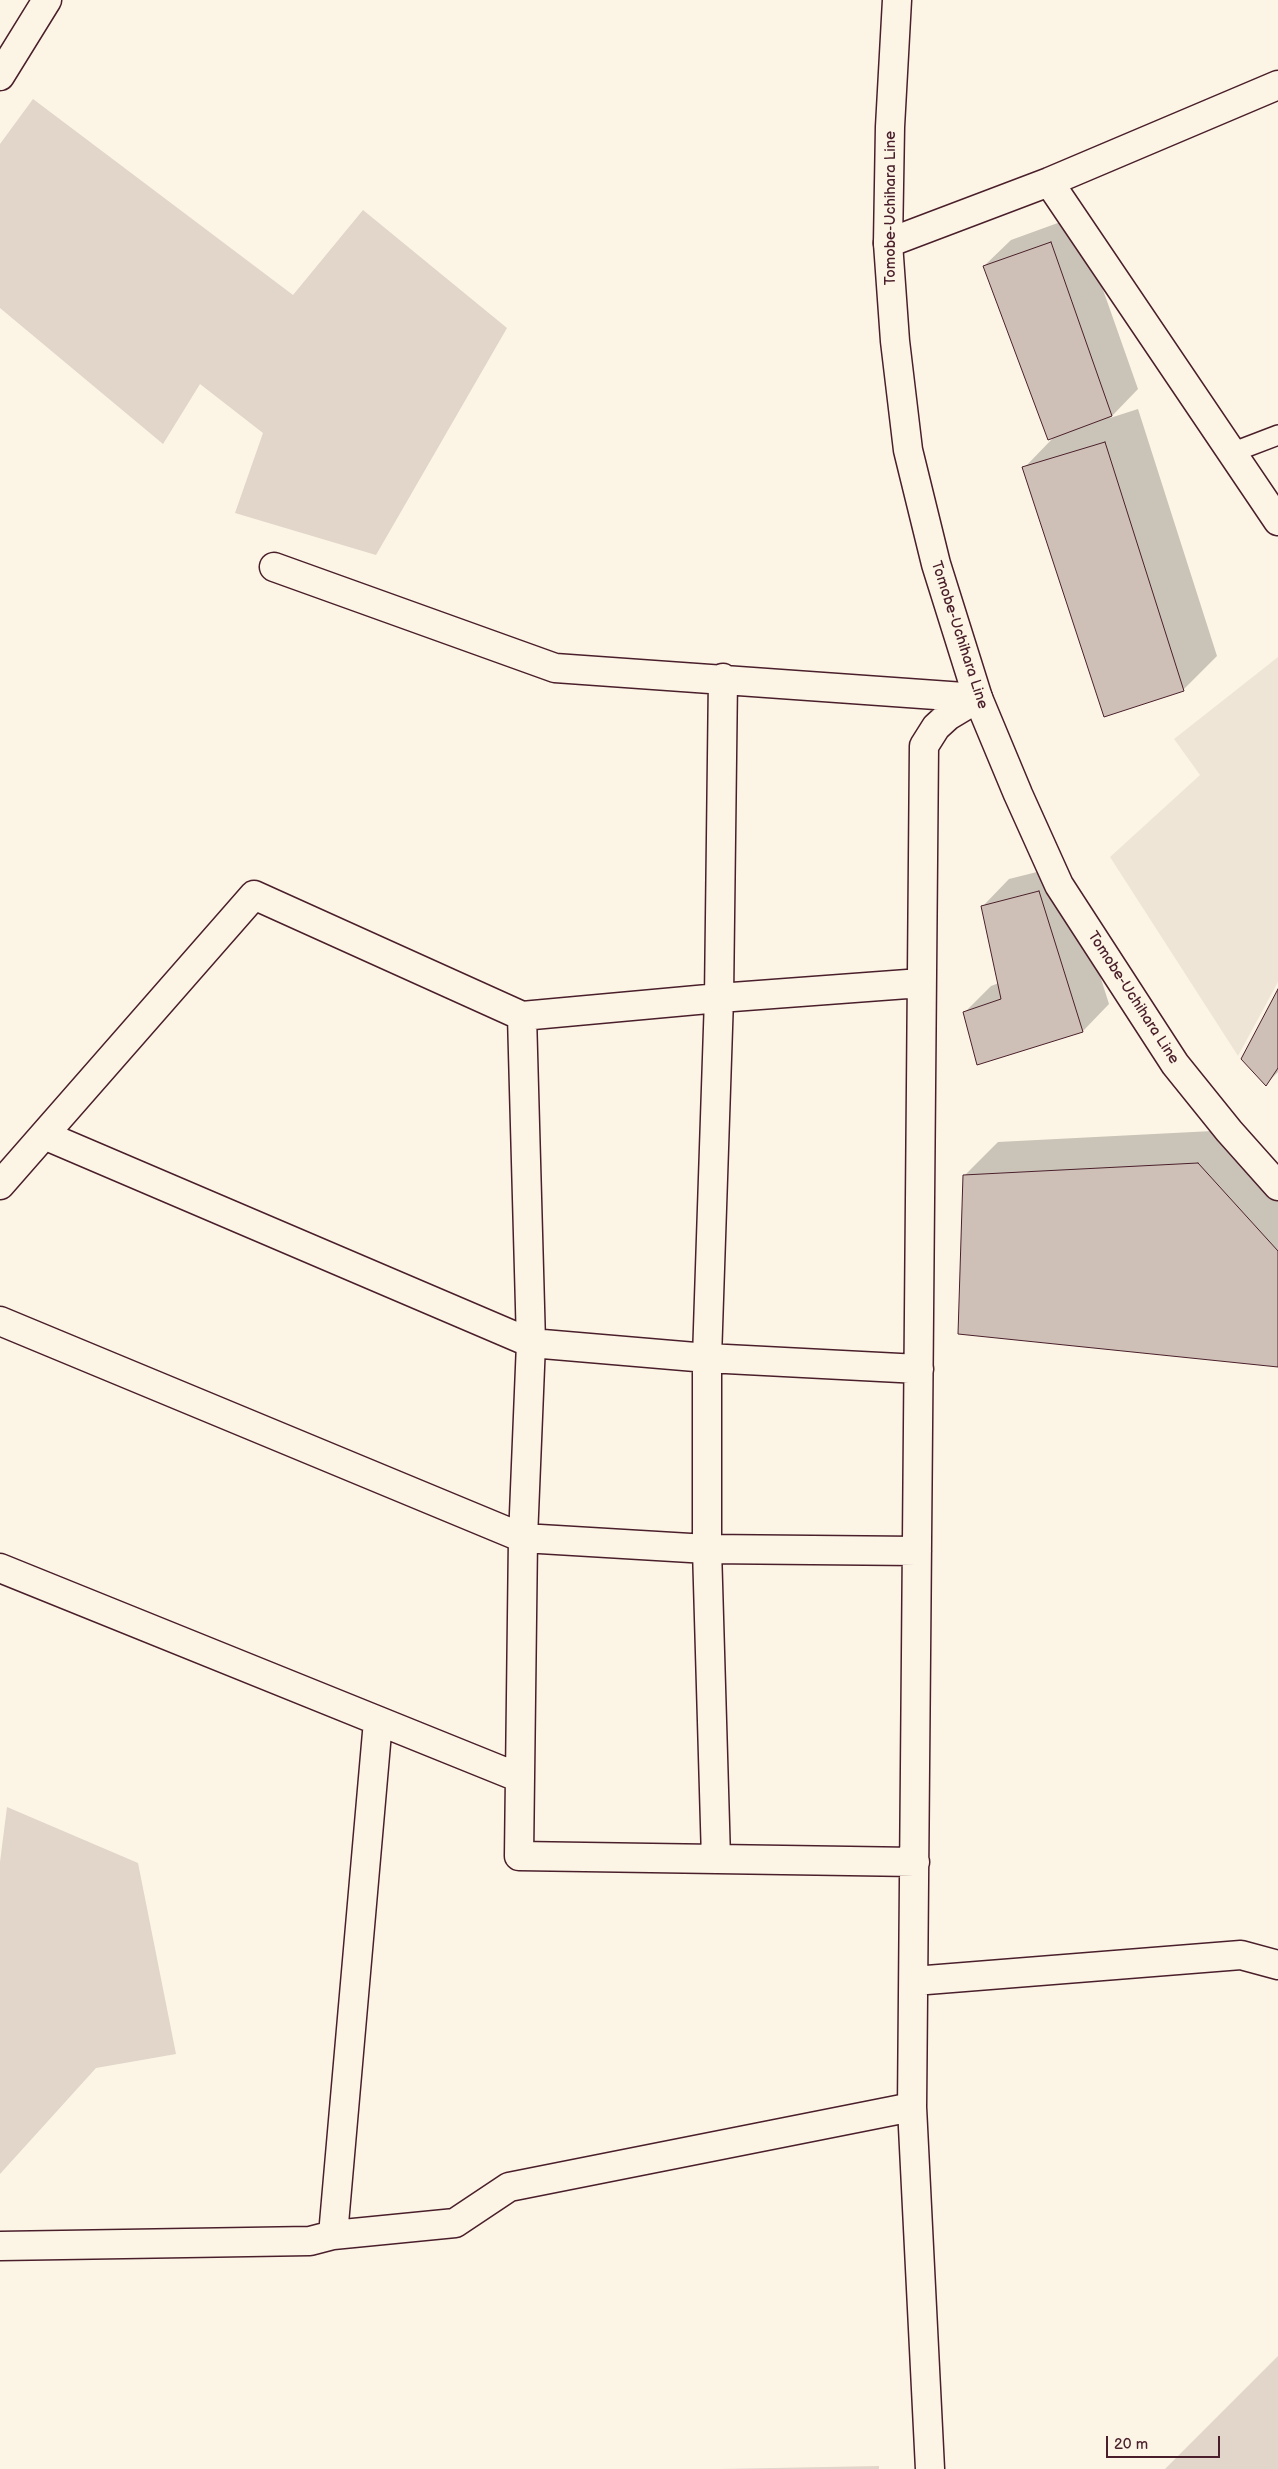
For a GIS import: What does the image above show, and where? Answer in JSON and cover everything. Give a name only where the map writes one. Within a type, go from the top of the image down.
[{"type":"street","points":[[0,76],[47,0]]},
{"type":"street","name":"Tomobe-Uchihara Line","points":[[897,0],[890,127],[888,243],[895,341],[908,450],[936,564],[978,698],[1059,885],[1175,1064],[1228,1131],[1278,1186]]},
{"type":"street","points":[[888,243],[1049,182],[1278,85]]},
{"type":"street","points":[[1049,182],[1278,520]]},
{"type":"street","points":[[274,567],[555,668],[723,678],[978,698]]},
{"type":"street","points":[[716,1859],[708,1549],[707,1358],[719,998],[723,678]]},
{"type":"street","points":[[930,2469],[912,2107],[924,746],[936,727],[948,716],[978,698]]},
{"type":"street","points":[[0,1185],[254,895],[522,1016],[719,998],[921,983]]},
{"type":"street","points":[[522,1016],[531,1343],[522,1538],[519,1856],[915,1862]]},
{"type":"street","points":[[44,1135],[531,1343],[707,1358],[918,1369]]},
{"type":"street","points":[[0,1321],[522,1538],[708,1549],[916,1551]]},
{"type":"street","points":[[0,1568],[520,1778]]},
{"type":"street","points":[[333,2235],[378,1721]]},
{"type":"street","points":[[914,1981],[1242,1955],[1278,1965]]},
{"type":"street","points":[[0,2246],[310,2242],[333,2235],[455,2223],[509,2188],[912,2107]]},
{"type":"lane","points":[[1231,453],[1278,435]]},
{"type":"shaded area","points":[[33,99],[293,295],[363,210],[507,328],[376,555],[235,513],[263,433],[200,384],[163,444],[0,308],[0,144]]},
{"type":"shaded area","points":[[1278,657],[1278,982],[1238,1056],[1110,857],[1200,775],[1174,739]]},
{"type":"shaded area","points":[[7,1807],[138,1863],[176,2054],[96,2068],[0,2174],[0,1862]]},
{"type":"shaded area","points":[[1278,2356],[1278,2469],[1165,2469]]},
{"type":"shaded area","points":[[879,2466],[879,2469],[720,2469]]},
{"type":"building","points":[[1051,242],[1112,416],[1048,440],[983,266]]},
{"type":"building","points":[[1105,442],[1184,691],[1104,717],[1022,467]]},
{"type":"building","points":[[1039,891],[1083,1032],[977,1065],[963,1012],[1001,999],[981,906]]},
{"type":"building","points":[[1278,989],[1278,1068],[1266,1086],[1241,1059]]},
{"type":"building","points":[[1198,1163],[1278,1251],[1278,1367],[958,1334],[963,1175]]}]
